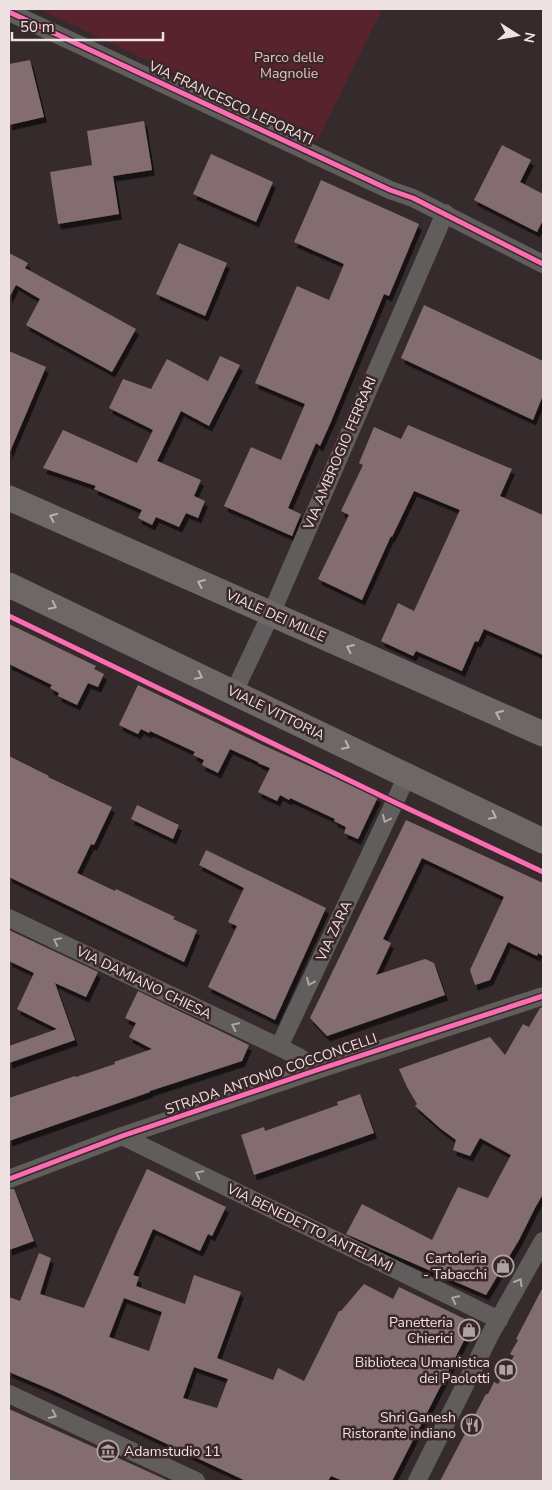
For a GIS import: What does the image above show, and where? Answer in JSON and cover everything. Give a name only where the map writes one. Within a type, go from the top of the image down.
[{"type":"main road","name":"VIALE DEI MILLE","points":[[9,498],[543,734]]},
{"type":"main road","name":"VIALE VITTORIA","points":[[12,587],[543,840]]},
{"type":"street","name":"VIA FRANCESCO LEPORATI","points":[[9,12],[390,190],[413,198],[543,264]]},
{"type":"street","name":"VIA AMBROGIO FERRARI","points":[[234,692],[271,614],[444,213]]},
{"type":"street","name":"VIA ZARA","points":[[279,1047],[407,776]]},
{"type":"street","name":"VIA DAMIANO CHIESA","points":[[9,918],[279,1047]]},
{"type":"street","name":"STRADA ANTONIO COCCONCELLI","points":[[9,1180],[122,1136],[543,996]]},
{"type":"street","points":[[279,1047],[299,1057],[317,1070]]},
{"type":"street","name":"VIA BENEDETTO ANTELAMI","points":[[122,1136],[499,1320]]},
{"type":"street","points":[[417,1481],[499,1320],[543,1241]]},
{"type":"street","points":[[9,1394],[196,1481]]},
{"type":"green space","name":"Parco delle Magnolie","points":[[39,9],[382,9],[317,141]]},
{"type":"building","points":[[30,60],[44,117],[9,125],[9,64]]},
{"type":"building","points":[[144,121],[152,170],[113,176],[119,214],[58,224],[50,172],[92,165],[87,131]]},
{"type":"building","points":[[502,145],[531,160],[520,182],[543,194],[543,220],[537,232],[474,200]]},
{"type":"building","points":[[211,154],[273,182],[256,222],[193,194]]},
{"type":"building","points":[[321,180],[419,224],[389,296],[384,294],[320,446],[316,443],[288,508],[301,514],[292,536],[224,506],[251,447],[281,460],[305,404],[255,383],[297,286],[329,300],[344,264],[294,242]]},
{"type":"building","points":[[179,243],[227,263],[205,316],[156,294]]},
{"type":"building","points":[[9,253],[28,263],[25,268],[136,329],[112,372],[26,325],[40,299],[16,285],[9,298]]},
{"type":"building","points":[[424,305],[543,361],[543,395],[533,420],[401,358]]},
{"type":"building","points":[[9,351],[46,367],[9,454]]},
{"type":"building","points":[[220,356],[240,365],[209,426],[181,411],[157,461],[201,480],[194,496],[205,501],[198,518],[186,513],[179,527],[156,517],[152,525],[138,518],[142,510],[94,489],[96,486],[43,468],[63,430],[137,463],[153,430],[109,408],[123,379],[151,389],[167,359],[208,381]]},
{"type":"building","points":[[408,425],[512,469],[500,496],[543,515],[543,655],[484,629],[478,642],[475,641],[462,671],[416,651],[413,656],[381,641],[398,603],[414,611],[460,510],[414,491],[362,600],[318,579],[349,515],[341,511],[363,465],[359,463],[374,427],[401,439]]},
{"type":"building","points":[[9,624],[96,666],[94,669],[104,674],[98,687],[88,683],[77,705],[58,696],[59,693],[50,688],[52,685],[9,664]]},
{"type":"building","points":[[138,685],[265,746],[378,797],[358,839],[344,833],[346,827],[334,821],[335,819],[290,798],[289,800],[280,795],[277,801],[258,792],[270,768],[258,762],[230,749],[218,773],[202,765],[204,760],[193,755],[195,752],[150,731],[149,733],[141,729],[138,734],[119,725]]},
{"type":"building","points":[[9,756],[48,777],[112,807],[94,845],[91,844],[77,873],[175,917],[173,919],[197,930],[184,962],[9,877]]},
{"type":"building","points":[[137,805],[179,825],[173,839],[131,819]]},
{"type":"building","points":[[406,820],[543,883],[543,956],[538,953],[537,956],[508,942],[490,980],[475,985],[470,970],[504,897],[422,858],[383,939],[391,943],[376,975],[425,959],[434,963],[445,995],[327,1036],[310,1018]]},
{"type":"building","points":[[206,850],[326,908],[275,1020],[208,987],[237,926],[228,922],[244,888],[199,865]]},
{"type":"building","points":[[9,930],[98,972],[86,997],[55,983],[75,1040],[9,1063],[9,1046],[57,1029],[17,1009],[34,973],[9,961]]},
{"type":"building","points":[[138,991],[249,1045],[242,1061],[150,1091],[9,1141],[9,1098],[115,1064],[114,1062],[152,1049],[129,1037],[136,1023],[125,1018]]},
{"type":"building","points":[[543,1007],[543,1194],[519,1240],[486,1295],[346,1234],[362,1204],[432,1240],[458,1187],[488,1198],[511,1155],[480,1138],[470,1156],[453,1150],[456,1140],[415,1106],[417,1104],[399,1069],[490,1037],[505,1055],[523,1024],[529,1027],[540,1008]]},
{"type":"building","points":[[360,1094],[374,1133],[254,1175],[241,1135],[264,1127],[265,1131],[338,1105],[337,1102]]},
{"type":"building","points":[[147,1169],[226,1207],[212,1236],[208,1234],[200,1251],[153,1229],[133,1275],[139,1277],[136,1286],[185,1304],[194,1275],[241,1292],[217,1358],[273,1380],[278,1368],[304,1381],[339,1311],[364,1284],[393,1299],[399,1287],[473,1323],[392,1481],[343,1481],[331,1476],[328,1481],[246,1481],[54,1391],[9,1372],[9,1297],[20,1301],[39,1253],[51,1258],[40,1294],[84,1308]],"holes":[[[124,1298],[162,1312],[149,1351],[109,1337]],[[194,1367],[228,1379],[217,1408],[183,1398]]]},
{"type":"building","points":[[9,1189],[14,1189],[34,1241],[9,1250]]},
{"type":"building","points":[[543,1287],[543,1481],[440,1481],[486,1394],[488,1394],[494,1382],[498,1384],[514,1356],[510,1354],[518,1340],[516,1339]]},
{"type":"building","points":[[9,1409],[138,1467],[169,1481],[9,1481]]},
{"type":"cycle path","points":[[9,12],[390,190],[413,198],[543,264]]},
{"type":"cycle path","points":[[9,616],[543,872]]},
{"type":"cycle path","points":[[9,1179],[122,1136],[543,996]]},
{"type":"place","name":"Cartoleria - Tabacchi","points":[[503,1266]]},
{"type":"place","name":"Panetteria Chierici","points":[[469,1330]]},
{"type":"place","name":"Biblioteca Umanistica dei Paolotti","points":[[506,1370]]},
{"type":"place","name":"Shri Ganesh Ristorante indiano","points":[[472,1425]]},
{"type":"place","name":"Adamstudio 11","points":[[108,1451]]}]
